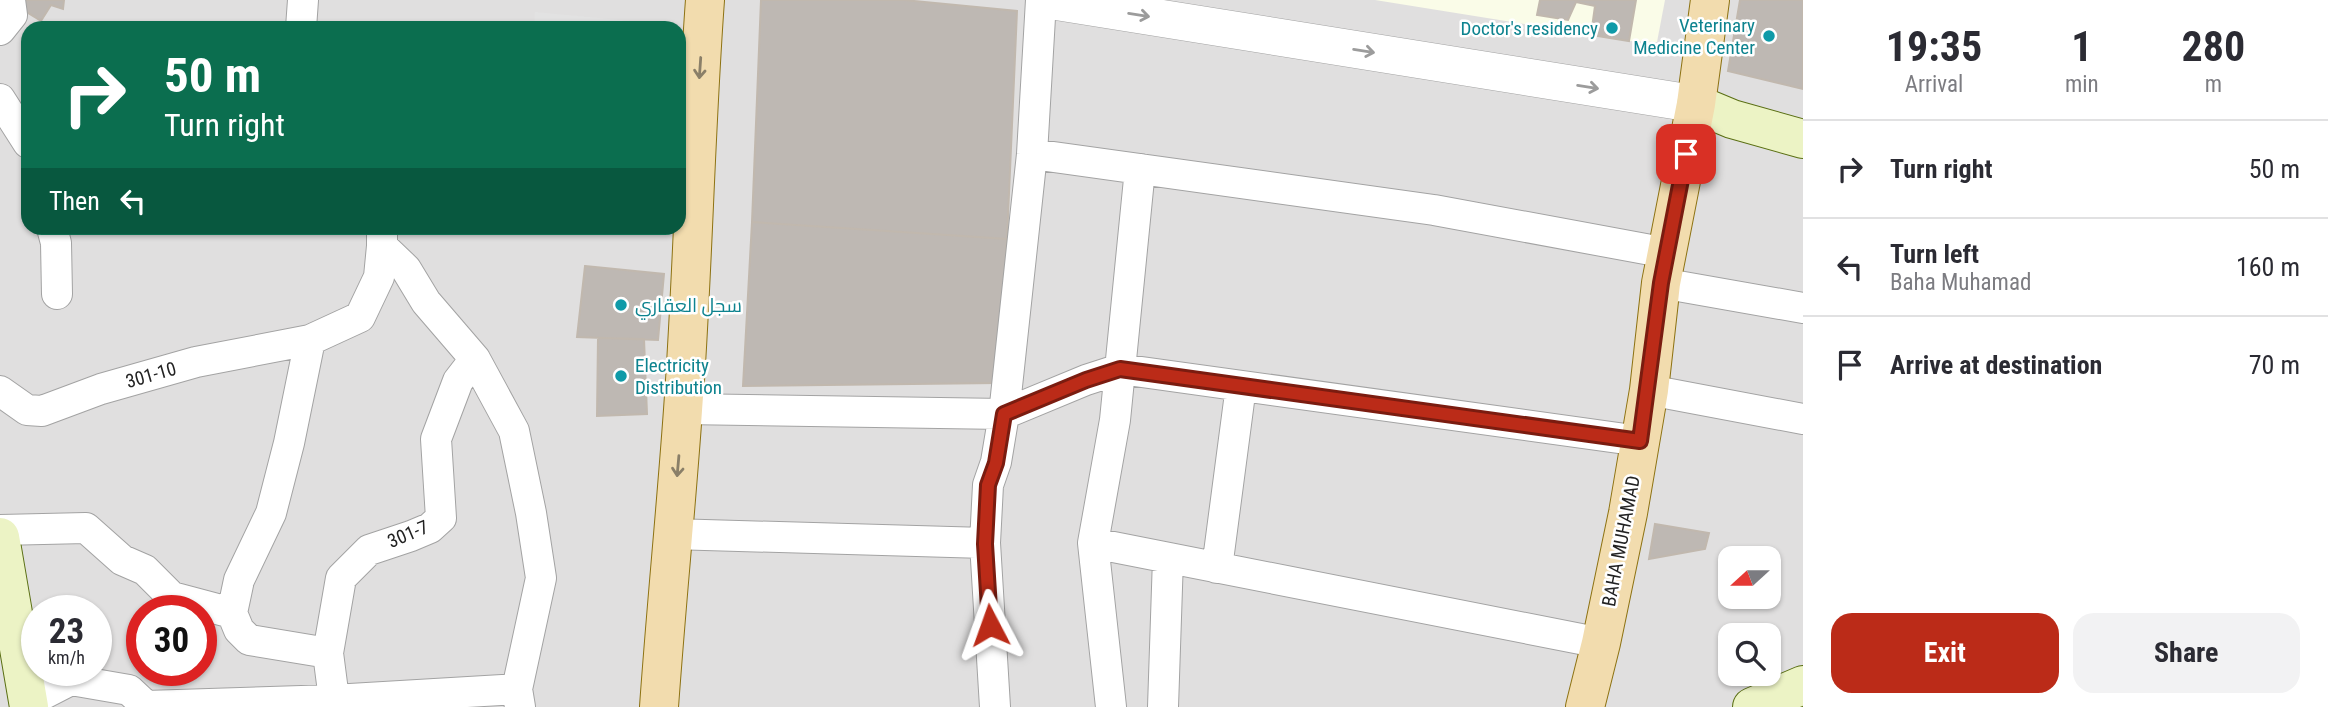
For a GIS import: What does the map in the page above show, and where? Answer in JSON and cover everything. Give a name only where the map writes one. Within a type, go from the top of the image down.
[{"type":"main road","points":[[659,707],[683,409],[705,0]]},
{"type":"main road","name":"BAHA MUHAMAD","points":[[1585,707],[1628,513],[1664,268],[1696,104],[1710,0]]},
{"type":"main road","points":[[1696,104],[1757,127],[1803,139]]},
{"type":"main road","points":[[0,537],[29,705]]},
{"type":"main road","points":[[1752,707],[1803,685]]},
{"type":"street","points":[[0,30],[12,15],[10,0]]},
{"type":"street","points":[[301,21],[303,0]]},
{"type":"street","points":[[995,707],[985,544],[988,485],[996,463],[1004,414],[1032,154],[1041,0]]},
{"type":"street","points":[[1048,0],[1696,104]]},
{"type":"street","points":[[0,99],[21,123]]},
{"type":"street","points":[[1032,154],[1434,210],[1664,268],[1803,308]]},
{"type":"street","points":[[1111,707],[1093,543],[1115,420],[1140,169]]},
{"type":"street","points":[[54,235],[57,295]]},
{"type":"street","points":[[29,705],[71,680],[128,690],[146,706],[519,698],[541,578],[514,431],[475,359],[426,302],[407,269],[382,237]]},
{"type":"street","name":"301-10","points":[[0,391],[27,410],[42,411],[101,389],[196,362],[310,340],[360,317],[379,277],[382,237]]},
{"type":"street","points":[[310,340],[289,443],[271,513],[239,580],[232,613],[239,631],[249,640],[327,653]]},
{"type":"street","name":"301-7","points":[[334,704],[327,653],[341,578],[369,550],[430,528],[441,518],[436,439],[458,381],[475,359]]},
{"type":"street","points":[[683,409],[1004,414],[1120,369],[1640,441]]},
{"type":"street","points":[[1217,568],[1241,386]]},
{"type":"street","points":[[1648,390],[1803,419]]},
{"type":"street","points":[[0,530],[86,528],[122,560],[145,570],[172,597],[232,613]]},
{"type":"street","points":[[671,534],[985,544]]},
{"type":"street","points":[[1093,543],[1601,643]]},
{"type":"street","points":[[1163,707],[1168,558]]},
{"type":"shaded area","points":[[0,0],[1803,0],[1803,707],[0,707]]},
{"type":"shaded area","points":[[1375,0],[1665,0],[1657,42],[1629,41]]},
{"type":"shaded area","points":[[535,12],[630,21],[534,21]]},
{"type":"building","points":[[21,0],[64,0],[63,9],[51,5],[41,21],[20,8]]},
{"type":"building","points":[[761,0],[904,0],[1017,11],[1007,239],[752,222]]},
{"type":"building","name":"Doctor's residency","points":[[1540,0],[1636,0],[1629,41],[1591,35],[1595,6],[1576,2],[1568,20],[1537,15]]},
{"type":"building","name":"Veterinary Medicine Center","points":[[1740,0],[1803,0],[1803,89],[1728,71]]},
{"type":"building","points":[[752,222],[1007,239],[997,383],[743,386]]},
{"type":"building","name":"سجل العقاري","points":[[585,266],[664,274],[658,340],[577,337]]},
{"type":"building","name":"Electricity Distribution","points":[[598,338],[644,339],[647,414],[597,416]]},
{"type":"building","points":[[1655,524],[1709,533],[1705,549],[1649,559]]},
{"type":"place","name":"Doctor's residency","points":[[1612,28]]},
{"type":"place","name":"Veterinary Medicine Center","points":[[1769,36]]},
{"type":"place","name":"سجل العقاري","points":[[621,305]]},
{"type":"place","name":"Electricity Distribution","points":[[621,376]]},
{"type":"route","points":[[990,625],[985,544],[988,485],[996,463],[1004,414],[1120,369],[1640,441],[1661,283],[1686,154]]}]
